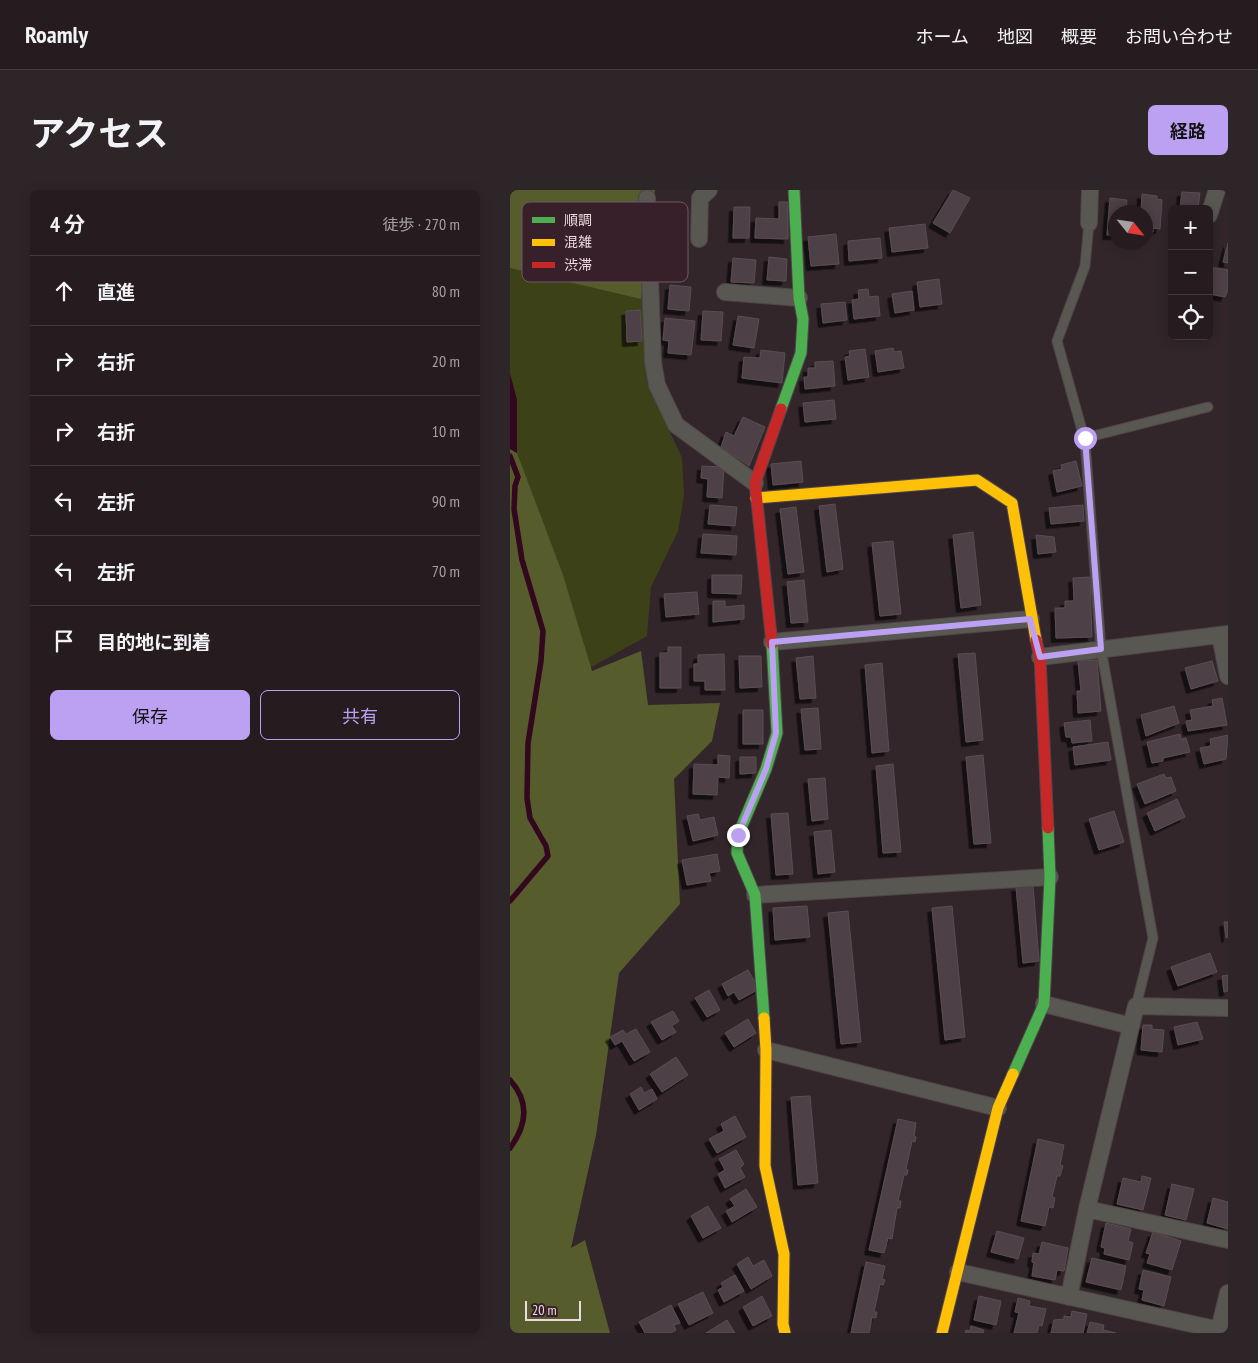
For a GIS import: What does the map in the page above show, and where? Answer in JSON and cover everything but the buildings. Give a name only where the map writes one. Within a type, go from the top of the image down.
[{"type":"street","points":[[699,239],[700,198],[709,190]]},
{"type":"street","points":[[785,1333],[783,1324],[784,1254],[765,1166],[766,1050],[755,895],[737,853],[738,835],[766,769],[776,733],[772,642],[756,491],[801,353],[803,319],[799,298],[794,190]]},
{"type":"street","points":[[1089,223],[1090,190]]},
{"type":"street","points":[[1212,205],[1217,190]]},
{"type":"street","points":[[647,198],[647,202]]},
{"type":"street","points":[[650,282],[653,362],[657,385],[676,425],[756,491],[977,480],[1012,503],[1030,619],[1040,657],[1050,877],[1044,1004],[998,1108],[942,1333]]},
{"type":"street","points":[[725,292],[799,298]]},
{"type":"street","points":[[772,642],[1030,619]]},
{"type":"street","points":[[1040,657],[1224,635],[1228,676]]},
{"type":"street","points":[[755,895],[1050,877]]},
{"type":"street","points":[[1044,1004],[1131,1026]]},
{"type":"street","points":[[1068,1297],[1087,1209],[1136,1006],[1228,1008]]},
{"type":"street","points":[[766,1050],[998,1108]]},
{"type":"street","points":[[1087,1209],[1228,1240]]},
{"type":"street","points":[[958,1272],[1223,1331],[1228,1293]]},
{"type":"lane","points":[[1089,223],[1085,266],[1057,341],[1085,438],[1101,649],[1152,938],[1136,1006]]},
{"type":"lane","points":[[1085,438],[1208,407]]},
{"type":"green space","points":[[510,190],[655,190],[653,202],[522,202],[522,271],[510,268]]},
{"type":"green space","points":[[510,268],[522,270],[522,282],[581,282],[642,294],[647,382],[682,458],[684,495],[678,531],[651,587],[647,636],[588,669],[565,587],[517,453],[517,400],[510,374]]},
{"type":"green space","points":[[569,282],[643,282],[641,299]]},
{"type":"green space","points":[[510,449],[517,453],[563,575],[592,671],[641,651],[648,705],[720,703],[712,741],[674,779],[680,904],[619,973],[596,1135],[571,1248],[585,1240],[610,1333],[510,1333]]},
{"type":"shaded area","points":[[510,374],[517,400],[517,453],[510,449]]},
{"type":"waterway","points":[[510,456],[518,477],[515,486],[514,509],[522,560],[543,631],[541,661],[528,743],[527,798],[530,818],[546,846],[548,856],[510,901]]},
{"type":"waterway","points":[[510,1080],[521,1097],[524,1114],[520,1131],[510,1148]]},
{"type":"traffic: fast","points":[[781,409],[801,353],[803,319],[799,298],[794,190]]},
{"type":"traffic: fast","points":[[764,1018],[755,895],[737,853],[738,835],[766,769],[777,733],[772,644]]},
{"type":"traffic: fast","points":[[1013,1074],[1044,1004],[1050,877],[1048,828]]},
{"type":"traffic: slow","points":[[756,498],[977,480],[1012,503],[1036,640]]},
{"type":"traffic: slow","points":[[764,1018],[766,1050],[765,1166],[784,1254],[783,1324],[785,1333]]},
{"type":"traffic: slow","points":[[942,1333],[998,1108],[1013,1074]]},
{"type":"traffic: jam","points":[[772,644],[755,483],[781,409]]},
{"type":"traffic: jam","points":[[1036,640],[1040,657],[1048,828]]},
{"type":"route","points":[[738,835],[766,769],[776,733],[772,642],[1030,619],[1040,657],[1101,649],[1085,438]]}]
